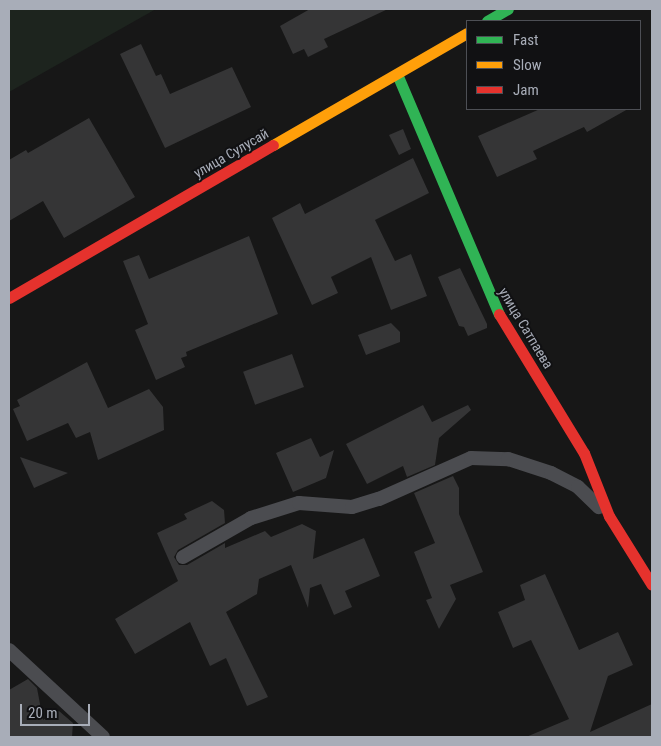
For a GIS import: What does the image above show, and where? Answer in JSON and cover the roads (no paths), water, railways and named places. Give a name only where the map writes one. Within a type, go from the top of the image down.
[{"type":"street","points":[[489,20],[508,9]]},
{"type":"street","name":"улица Сулусай","points":[[9,298],[466,34]]},
{"type":"street","name":"улица Сатпаева","points":[[397,74],[492,305],[509,327],[584,453],[609,516],[652,585]]},
{"type":"lane","points":[[183,557],[251,518],[298,503],[352,507],[379,499],[471,458],[508,459],[551,473],[578,487],[609,516]]},
{"type":"lane","points":[[9,650],[103,737]]}]
